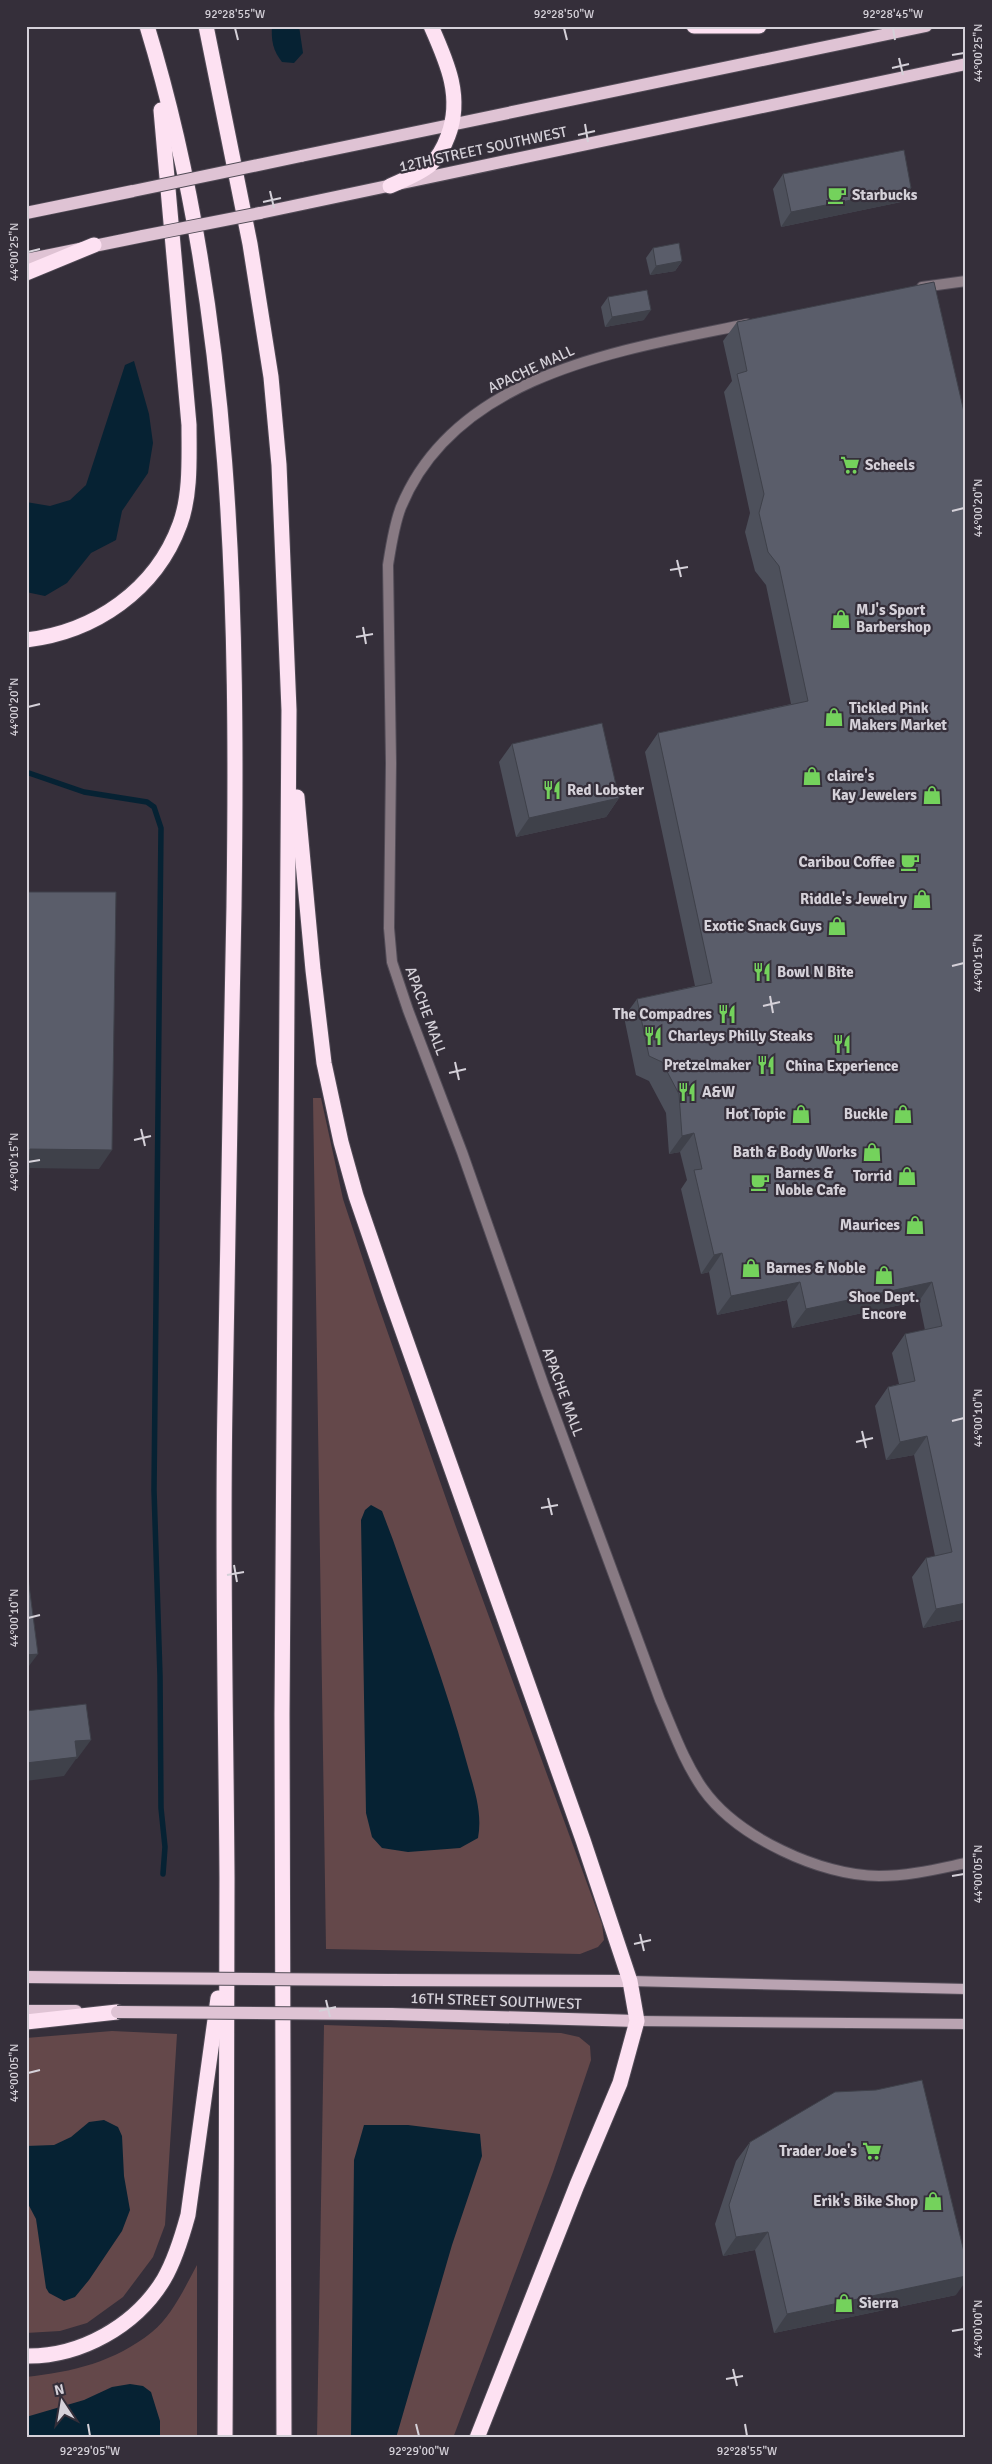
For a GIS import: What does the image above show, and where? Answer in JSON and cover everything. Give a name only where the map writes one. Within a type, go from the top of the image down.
[{"type":"highway","points":[[147,26],[156,56],[183,172],[205,285],[216,365],[229,498],[235,642],[235,837],[224,1406],[227,1932],[225,2438]]},
{"type":"highway","points":[[206,26],[250,244],[271,377],[279,465],[289,710],[282,1714],[284,2438]]},
{"type":"highway","points":[[390,186],[430,165],[444,148],[453,124],[455,105],[451,77],[431,26]]},
{"type":"highway","points":[[694,26],[759,26]]},
{"type":"highway","points":[[26,640],[65,633],[88,624],[107,614],[129,598],[149,577],[169,550],[181,523],[188,477],[189,425],[156,56]]},
{"type":"highway","points":[[26,273],[94,245]]},
{"type":"highway","points":[[289,710],[313,970],[324,1063],[341,1142],[359,1206],[583,1840],[630,1981],[637,2021],[620,2083],[577,2185],[477,2438]]},
{"type":"highway","points":[[26,2356],[84,2347],[103,2337],[137,2313],[164,2279],[181,2240],[188,2215],[227,1932]]},
{"type":"highway","points":[[26,2022],[117,2012]]},
{"type":"main road","name":"12TH STREET SOUTHWEST","points":[[26,213],[926,26]]},
{"type":"main road","name":"12TH STREET SOUTHWEST","points":[[26,260],[311,203],[966,64]]},
{"type":"main road","name":"16TH STREET SOUTHWEST","points":[[26,1977],[630,1981],[966,1988]]},
{"type":"main road","name":"16TH STREET SOUTHWEST","points":[[26,2011],[391,2014],[637,2021],[966,2024]]},
{"type":"street","points":[[911,289],[966,281]]},
{"type":"street","name":"APACHE MALL","points":[[756,322],[587,360],[556,371],[517,389],[465,422],[442,440],[424,465],[401,506],[392,539],[388,565],[391,763],[389,928],[392,962],[408,1010],[462,1152],[544,1386],[660,1700],[679,1746],[704,1790],[723,1811],[744,1828],[792,1855],[819,1866],[849,1873],[900,1876],[966,1863]]},
{"type":"shaded area","points":[[313,1098],[321,1098],[343,1199],[376,1299],[456,1527],[602,1924],[604,1940],[598,1947],[580,1954],[326,1949]]},
{"type":"shaded area","points":[[324,2025],[561,2033],[579,2037],[590,2046],[591,2060],[553,2172],[453,2438],[317,2438]]},
{"type":"shaded area","points":[[112,2031],[177,2034],[165,2225],[153,2257],[123,2297],[87,2323],[60,2331],[26,2333],[26,2038]]},
{"type":"shaded area","points":[[197,2265],[197,2438],[26,2438],[26,2377],[60,2372],[92,2364],[123,2351],[138,2342],[152,2332],[166,2318],[178,2301]]},
{"type":"water","points":[[272,26],[299,26],[303,53],[294,63],[282,62],[276,54],[273,45]]},
{"type":"water","points":[[134,361],[149,414],[153,443],[148,473],[122,511],[116,540],[91,553],[67,583],[45,596],[26,592],[26,502],[50,506],[70,500],[86,485],[125,365]]},
{"type":"water","points":[[371,1505],[382,1511],[393,1540],[441,1677],[474,1789],[479,1818],[478,1838],[460,1848],[408,1852],[382,1848],[372,1837],[366,1813],[361,1520],[365,1510]]},
{"type":"water","points":[[104,2120],[118,2127],[122,2136],[124,2176],[130,2210],[122,2231],[89,2280],[75,2297],[64,2301],[49,2293],[46,2288],[36,2219],[26,2200],[26,2146],[54,2145],[71,2137],[89,2122]]},
{"type":"water","points":[[364,2125],[408,2125],[480,2134],[482,2156],[452,2245],[396,2438],[351,2438],[354,2160]]},
{"type":"water","points":[[130,2384],[143,2386],[151,2392],[160,2421],[160,2438],[26,2438],[26,2417],[84,2400],[112,2387]]},
{"type":"building","name":"Starbucks","points":[[904,150],[911,188],[791,212],[783,174]]},
{"type":"building","points":[[679,243],[682,261],[656,266],[653,248]]},
{"type":"building","points":[[934,282],[964,412],[966,411],[966,1603],[936,1609],[926,1558],[952,1552],[927,1436],[900,1442],[888,1387],[915,1381],[905,1334],[942,1326],[932,1282],[806,1309],[800,1282],[731,1296],[722,1253],[714,1255],[694,1170],[702,1169],[694,1133],[682,1136],[679,1094],[662,1062],[649,1056],[637,999],[712,983],[658,733],[808,701],[779,566],[768,552],[759,513],[764,494],[737,374],[747,371],[737,322]]},
{"type":"building","points":[[647,290],[651,310],[612,317],[608,297]]},
{"type":"building","name":"Red Lobster","points":[[602,723],[619,798],[529,818],[512,744]]},
{"type":"building","points":[[26,892],[116,892],[112,1150],[30,1149],[29,1175],[26,1175]]},
{"type":"building","points":[[26,1562],[38,1654],[26,1655]]},
{"type":"building","points":[[86,1704],[91,1740],[75,1741],[77,1757],[26,1763],[26,1711]]},
{"type":"building","points":[[922,2080],[966,2260],[966,2276],[787,2314],[768,2232],[736,2237],[729,2205],[750,2142],[835,2092],[876,2090]]},
{"type":"waterway","points":[[26,772],[84,792],[147,802],[154,807],[161,828],[154,1490],[160,1676],[161,1808],[165,1847],[163,1874]]},
{"type":"place","name":"Starbucks","points":[[837,195]]},
{"type":"place","name":"Scheels","points":[[850,465]]},
{"type":"place","name":"MJ's Sport Barbershop","points":[[841,619]]},
{"type":"place","name":"Tickled Pink Makers Market","points":[[834,717]]},
{"type":"place","name":"claire's","points":[[812,776]]},
{"type":"place","name":"Red Lobster","points":[[552,790]]},
{"type":"place","name":"Kay Jewelers","points":[[932,795]]},
{"type":"place","name":"Caribou Coffee","points":[[910,862]]},
{"type":"place","name":"Riddle's Jewelry","points":[[922,899]]},
{"type":"place","name":"Exotic Snack Guys","points":[[837,926]]},
{"type":"place","name":"Bowl N Bite","points":[[762,972]]},
{"type":"place","name":"The Compadres","points":[[727,1014]]},
{"type":"place","name":"Charleys Philly Steaks","points":[[653,1036]]},
{"type":"place","name":"China Experience","points":[[842,1044]]},
{"type":"place","name":"Pretzelmaker","points":[[766,1065]]},
{"type":"place","name":"A&W","points":[[687,1092]]},
{"type":"place","name":"Hot Topic","points":[[801,1114]]},
{"type":"place","name":"Buckle","points":[[903,1114]]},
{"type":"place","name":"Bath & Body Works","points":[[872,1152]]},
{"type":"place","name":"Torrid","points":[[907,1176]]},
{"type":"place","name":"Barnes & Noble Cafe","points":[[760,1182]]},
{"type":"place","name":"Maurices","points":[[915,1225]]},
{"type":"place","name":"Barnes & Noble","points":[[751,1268]]},
{"type":"place","name":"Shoe Dept. Encore","points":[[884,1275]]},
{"type":"place","name":"Trader Joe's","points":[[872,2151]]},
{"type":"place","name":"Erik's Bike Shop","points":[[933,2201]]},
{"type":"place","name":"Sierra","points":[[844,2303]]}]
